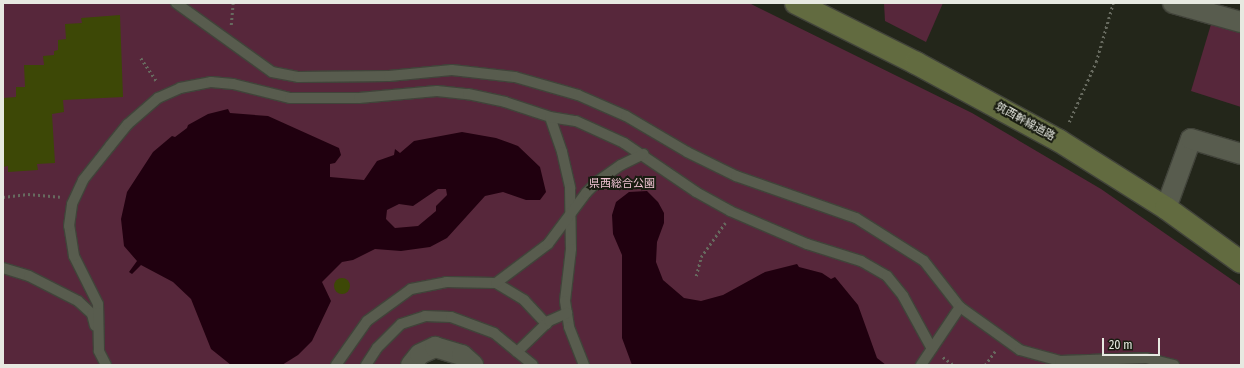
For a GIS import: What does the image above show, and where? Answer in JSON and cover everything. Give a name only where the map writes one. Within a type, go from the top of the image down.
[{"type":"street","name":"筑西幹線道路","points":[[796,3],[916,62],[1058,140],[1166,208],[1241,262]]},
{"type":"street","points":[[1173,3],[1241,22]]},
{"type":"street","points":[[1166,208],[1192,139],[1241,154]]},
{"type":"street","points":[[411,365],[420,354],[435,347],[462,355],[473,365]]},
{"type":"lane","points":[[176,3],[272,72],[306,77],[389,76],[452,70],[515,77],[578,95],[626,116],[687,152],[736,176],[856,218],[924,261],[960,307],[1020,350],[1060,360],[1146,358],[1174,365]]},
{"type":"lane","points":[[106,365],[99,351],[98,304],[74,256],[69,226],[75,197],[83,180],[128,124],[158,98],[180,88],[211,82],[233,84],[290,98],[359,98],[437,91],[468,94],[505,102],[550,117],[576,121],[644,154],[696,192],[733,212],[807,244],[861,261],[887,276],[903,296],[932,349]]},
{"type":"lane","points":[[550,117],[562,152],[570,188],[572,249],[565,301],[569,326],[584,365]]},
{"type":"lane","points":[[496,283],[548,244],[586,193],[598,181],[621,165],[644,154]]},
{"type":"lane","points":[[3,268],[29,276],[78,301],[92,314],[98,336]]},
{"type":"lane","points":[[336,365],[367,321],[411,289],[446,282],[496,283],[524,300],[546,324]]},
{"type":"lane","points":[[921,365],[960,307]]},
{"type":"lane","points":[[517,352],[546,324],[567,313]]},
{"type":"lane","points":[[366,365],[377,348],[401,324],[425,316],[451,317],[494,333],[533,365]]},
{"type":"path","points":[[1058,140],[1073,115],[1096,62],[1113,3]]},
{"type":"path","points":[[141,58],[165,94]]},
{"type":"path","points":[[3,197],[28,194],[75,197]]},
{"type":"path","points":[[696,276],[701,257],[733,212]]},
{"type":"green space","name":"県西総合公園","points":[[3,3],[749,3],[972,113],[1101,189],[1241,286],[1241,365],[483,365],[465,350],[437,338],[425,340],[399,365],[3,365]]},
{"type":"green space","points":[[884,3],[943,3],[926,42],[885,21]]},
{"type":"green space","points":[[1212,21],[1241,30],[1241,107],[1191,91]]},
{"type":"shaded area","points":[[228,109],[230,113],[268,116],[339,148],[341,155],[335,163],[330,164],[330,177],[364,180],[377,161],[394,155],[395,149],[400,153],[414,141],[462,132],[496,138],[518,146],[540,167],[546,192],[540,200],[526,200],[503,192],[485,196],[447,238],[430,247],[401,251],[375,249],[353,260],[342,262],[322,282],[331,301],[312,341],[298,355],[282,365],[231,365],[211,349],[191,299],[173,282],[141,265],[132,274],[129,272],[137,261],[124,246],[121,219],[127,192],[153,152],[172,136],[175,137],[187,128],[188,125],[208,114]],"holes":[[[438,189],[446,189],[447,195],[436,206],[436,211],[418,226],[395,228],[386,219],[387,210],[399,204],[413,206]]]},
{"type":"shaded area","points":[[647,191],[658,202],[664,213],[664,223],[657,242],[656,262],[663,280],[684,298],[701,301],[723,295],[765,272],[797,264],[799,267],[822,273],[831,279],[835,277],[858,305],[877,358],[886,365],[632,365],[622,338],[622,255],[613,234],[612,215],[616,202],[629,192]]},
{"type":"building","points":[[120,15],[123,97],[63,100],[64,112],[52,114],[55,163],[37,164],[38,170],[8,172],[8,166],[3,167],[3,98],[16,97],[16,87],[25,87],[24,65],[44,65],[43,56],[54,55],[54,51],[58,50],[58,40],[66,39],[65,24],[82,23],[81,18]]},
{"type":"building","points":[[342,278],[348,280],[350,286],[348,292],[342,294],[336,292],[334,286],[336,280]]}]
